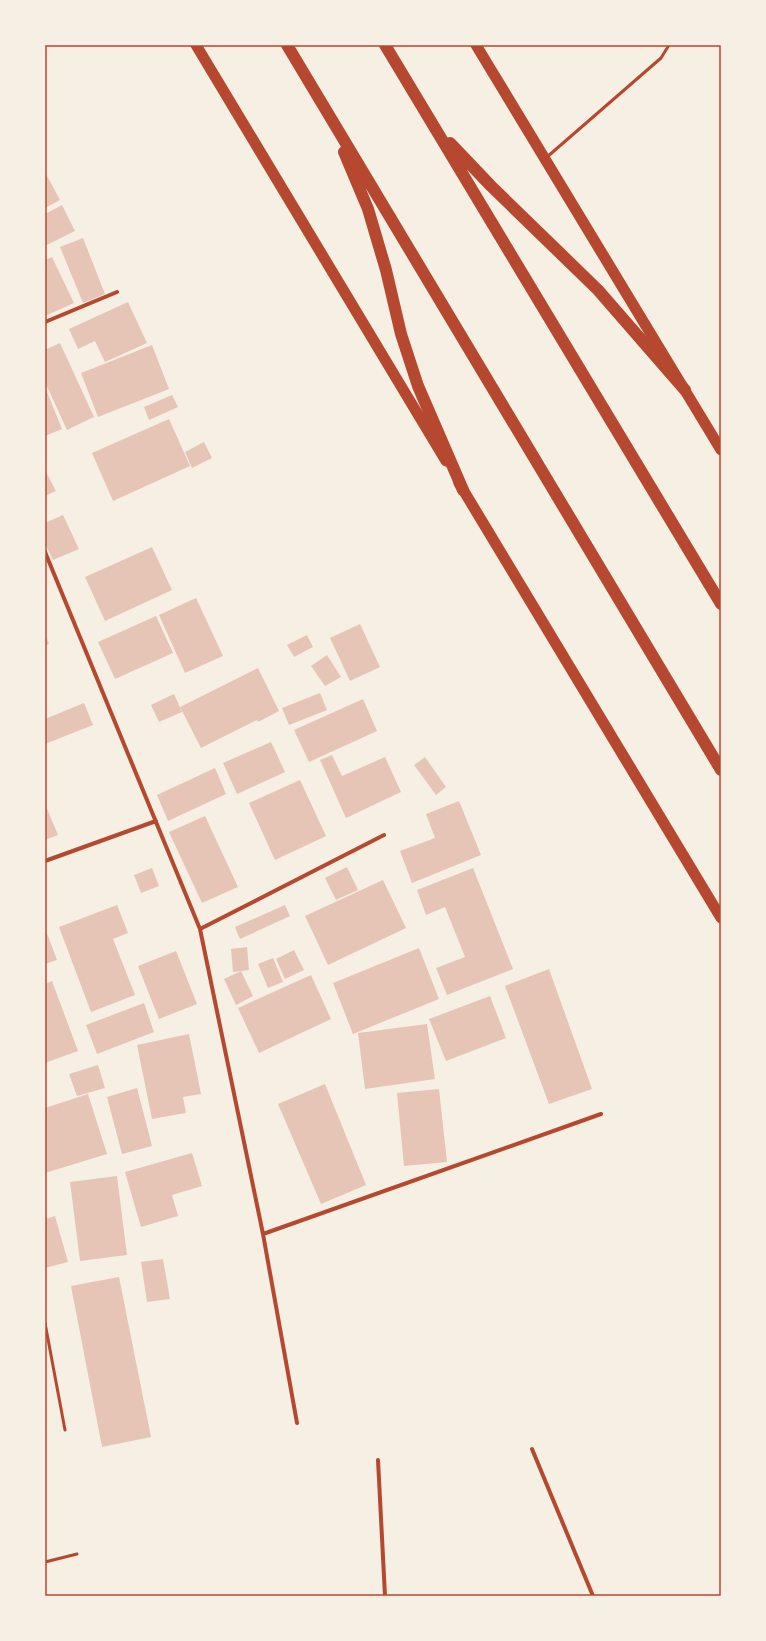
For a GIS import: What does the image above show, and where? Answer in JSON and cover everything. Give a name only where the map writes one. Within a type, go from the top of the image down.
[{"type":"highway","points":[[196,45],[721,918]]},
{"type":"highway","points":[[287,45],[721,770]]},
{"type":"highway","points":[[385,45],[721,604]]},
{"type":"highway","points":[[476,45],[721,450]]},
{"type":"highway","points":[[326,110],[368,209],[386,270],[401,334],[418,386],[463,490]]},
{"type":"highway","points":[[434,126],[496,191],[598,290],[685,390]]},
{"type":"street","points":[[45,322],[117,292]]},
{"type":"street","points":[[45,552],[200,929],[263,1234],[297,1423]]},
{"type":"street","points":[[45,861],[156,820]]},
{"type":"street","points":[[200,929],[384,835]]},
{"type":"street","points":[[263,1234],[601,1114]]},
{"type":"street","points":[[532,1449],[593,1596]]},
{"type":"street","points":[[378,1460],[385,1596]]},
{"type":"lane","points":[[545,159],[661,58],[669,45]]},
{"type":"lane","points":[[45,1323],[65,1430]]},
{"type":"lane","points":[[45,1562],[77,1554]]},
{"type":"building","points":[[45,172],[60,200],[45,208]]},
{"type":"building","points":[[62,205],[75,231],[45,246],[45,214]]},
{"type":"building","points":[[83,238],[105,294],[83,303],[60,247]]},
{"type":"building","points":[[52,257],[74,303],[45,316],[45,260]]},
{"type":"building","points":[[128,302],[147,343],[105,362],[95,341],[78,349],[69,329]]},
{"type":"building","points":[[60,343],[94,417],[67,430],[45,382],[45,350]]},
{"type":"building","points":[[152,345],[169,389],[98,417],[81,373]]},
{"type":"building","points":[[45,387],[62,429],[45,436]]},
{"type":"building","points":[[172,395],[178,407],[149,420],[144,407]]},
{"type":"building","points":[[169,419],[190,466],[113,501],[92,453]]},
{"type":"building","points":[[204,442],[212,458],[192,468],[185,452]]},
{"type":"building","points":[[45,470],[56,491],[45,496]]},
{"type":"building","points":[[63,515],[79,549],[53,560],[45,543],[45,523]]},
{"type":"building","points":[[152,547],[172,590],[105,621],[85,577]]},
{"type":"building","points":[[196,598],[223,656],[185,673],[159,615]]},
{"type":"building","points":[[156,616],[173,653],[115,679],[98,642]]},
{"type":"building","points":[[360,624],[380,667],[350,681],[330,638]]},
{"type":"building","points":[[45,634],[49,644],[45,646]]},
{"type":"building","points":[[307,635],[313,647],[294,657],[287,645]]},
{"type":"building","points":[[327,655],[341,677],[325,686],[311,666]]},
{"type":"building","points":[[258,668],[279,711],[258,722],[257,720],[201,748],[180,707]]},
{"type":"building","points":[[320,693],[327,710],[289,725],[282,708]]},
{"type":"building","points":[[174,694],[182,712],[159,722],[151,705]]},
{"type":"building","points":[[363,699],[377,731],[309,762],[294,730]]},
{"type":"building","points":[[84,703],[93,725],[45,744],[45,719]]},
{"type":"building","points":[[271,742],[285,772],[237,794],[223,763]]},
{"type":"building","points":[[332,755],[342,776],[385,757],[401,792],[346,818],[320,760]]},
{"type":"building","points":[[425,757],[446,787],[436,795],[414,765]]},
{"type":"building","points":[[215,768],[226,794],[168,821],[157,795]]},
{"type":"building","points":[[300,780],[326,836],[275,860],[249,803]]},
{"type":"building","points":[[459,801],[481,855],[412,883],[400,851],[435,838],[426,814]]},
{"type":"building","points":[[45,804],[58,835],[45,840]]},
{"type":"building","points":[[205,816],[238,887],[202,903],[169,832]]},
{"type":"building","points":[[347,867],[358,890],[336,900],[325,878]]},
{"type":"building","points":[[152,868],[159,886],[141,893],[134,875]]},
{"type":"building","points":[[473,868],[513,969],[447,995],[436,968],[465,957],[445,907],[426,915],[417,890]]},
{"type":"building","points":[[383,880],[406,928],[328,965],[305,916]]},
{"type":"building","points":[[117,905],[128,933],[113,939],[135,995],[91,1012],[59,927]]},
{"type":"building","points":[[285,905],[290,916],[240,939],[235,927]]},
{"type":"building","points":[[45,928],[57,960],[45,964]]},
{"type":"building","points":[[247,947],[249,970],[233,972],[231,949]]},
{"type":"building","points":[[419,948],[439,999],[353,1034],[333,983]]},
{"type":"building","points":[[294,950],[304,970],[285,979],[276,959]]},
{"type":"building","points":[[176,951],[197,1004],[159,1019],[138,966]]},
{"type":"building","points":[[273,958],[283,982],[268,988],[258,964]]},
{"type":"building","points":[[549,969],[592,1089],[549,1104],[505,986]]},
{"type":"building","points":[[241,971],[253,996],[236,1005],[224,979]]},
{"type":"building","points":[[311,975],[331,1019],[259,1053],[238,1008]]},
{"type":"building","points":[[52,981],[78,1051],[45,1063],[45,984]]},
{"type":"building","points":[[490,996],[506,1038],[446,1061],[429,1019]]},
{"type":"building","points":[[144,1003],[154,1032],[97,1054],[86,1025]]},
{"type":"building","points":[[427,1024],[435,1079],[365,1089],[358,1033]]},
{"type":"building","points":[[189,1034],[201,1094],[183,1097],[186,1113],[152,1119],[137,1045]]},
{"type":"building","points":[[98,1065],[105,1088],[77,1096],[69,1074]]},
{"type":"building","points":[[325,1084],[366,1185],[321,1204],[278,1104]]},
{"type":"building","points":[[137,1088],[152,1146],[122,1154],[107,1097]]},
{"type":"building","points":[[439,1089],[447,1162],[404,1166],[397,1093]]},
{"type":"building","points":[[88,1094],[107,1154],[45,1173],[45,1108]]},
{"type":"building","points":[[192,1153],[202,1186],[172,1195],[178,1216],[141,1227],[125,1172]]},
{"type":"building","points":[[117,1176],[127,1255],[80,1261],[70,1182]]},
{"type":"building","points":[[55,1216],[68,1262],[45,1268],[45,1219]]},
{"type":"building","points":[[163,1259],[170,1299],[147,1302],[141,1262]]},
{"type":"building","points":[[119,1277],[151,1437],[102,1447],[71,1286]]}]
